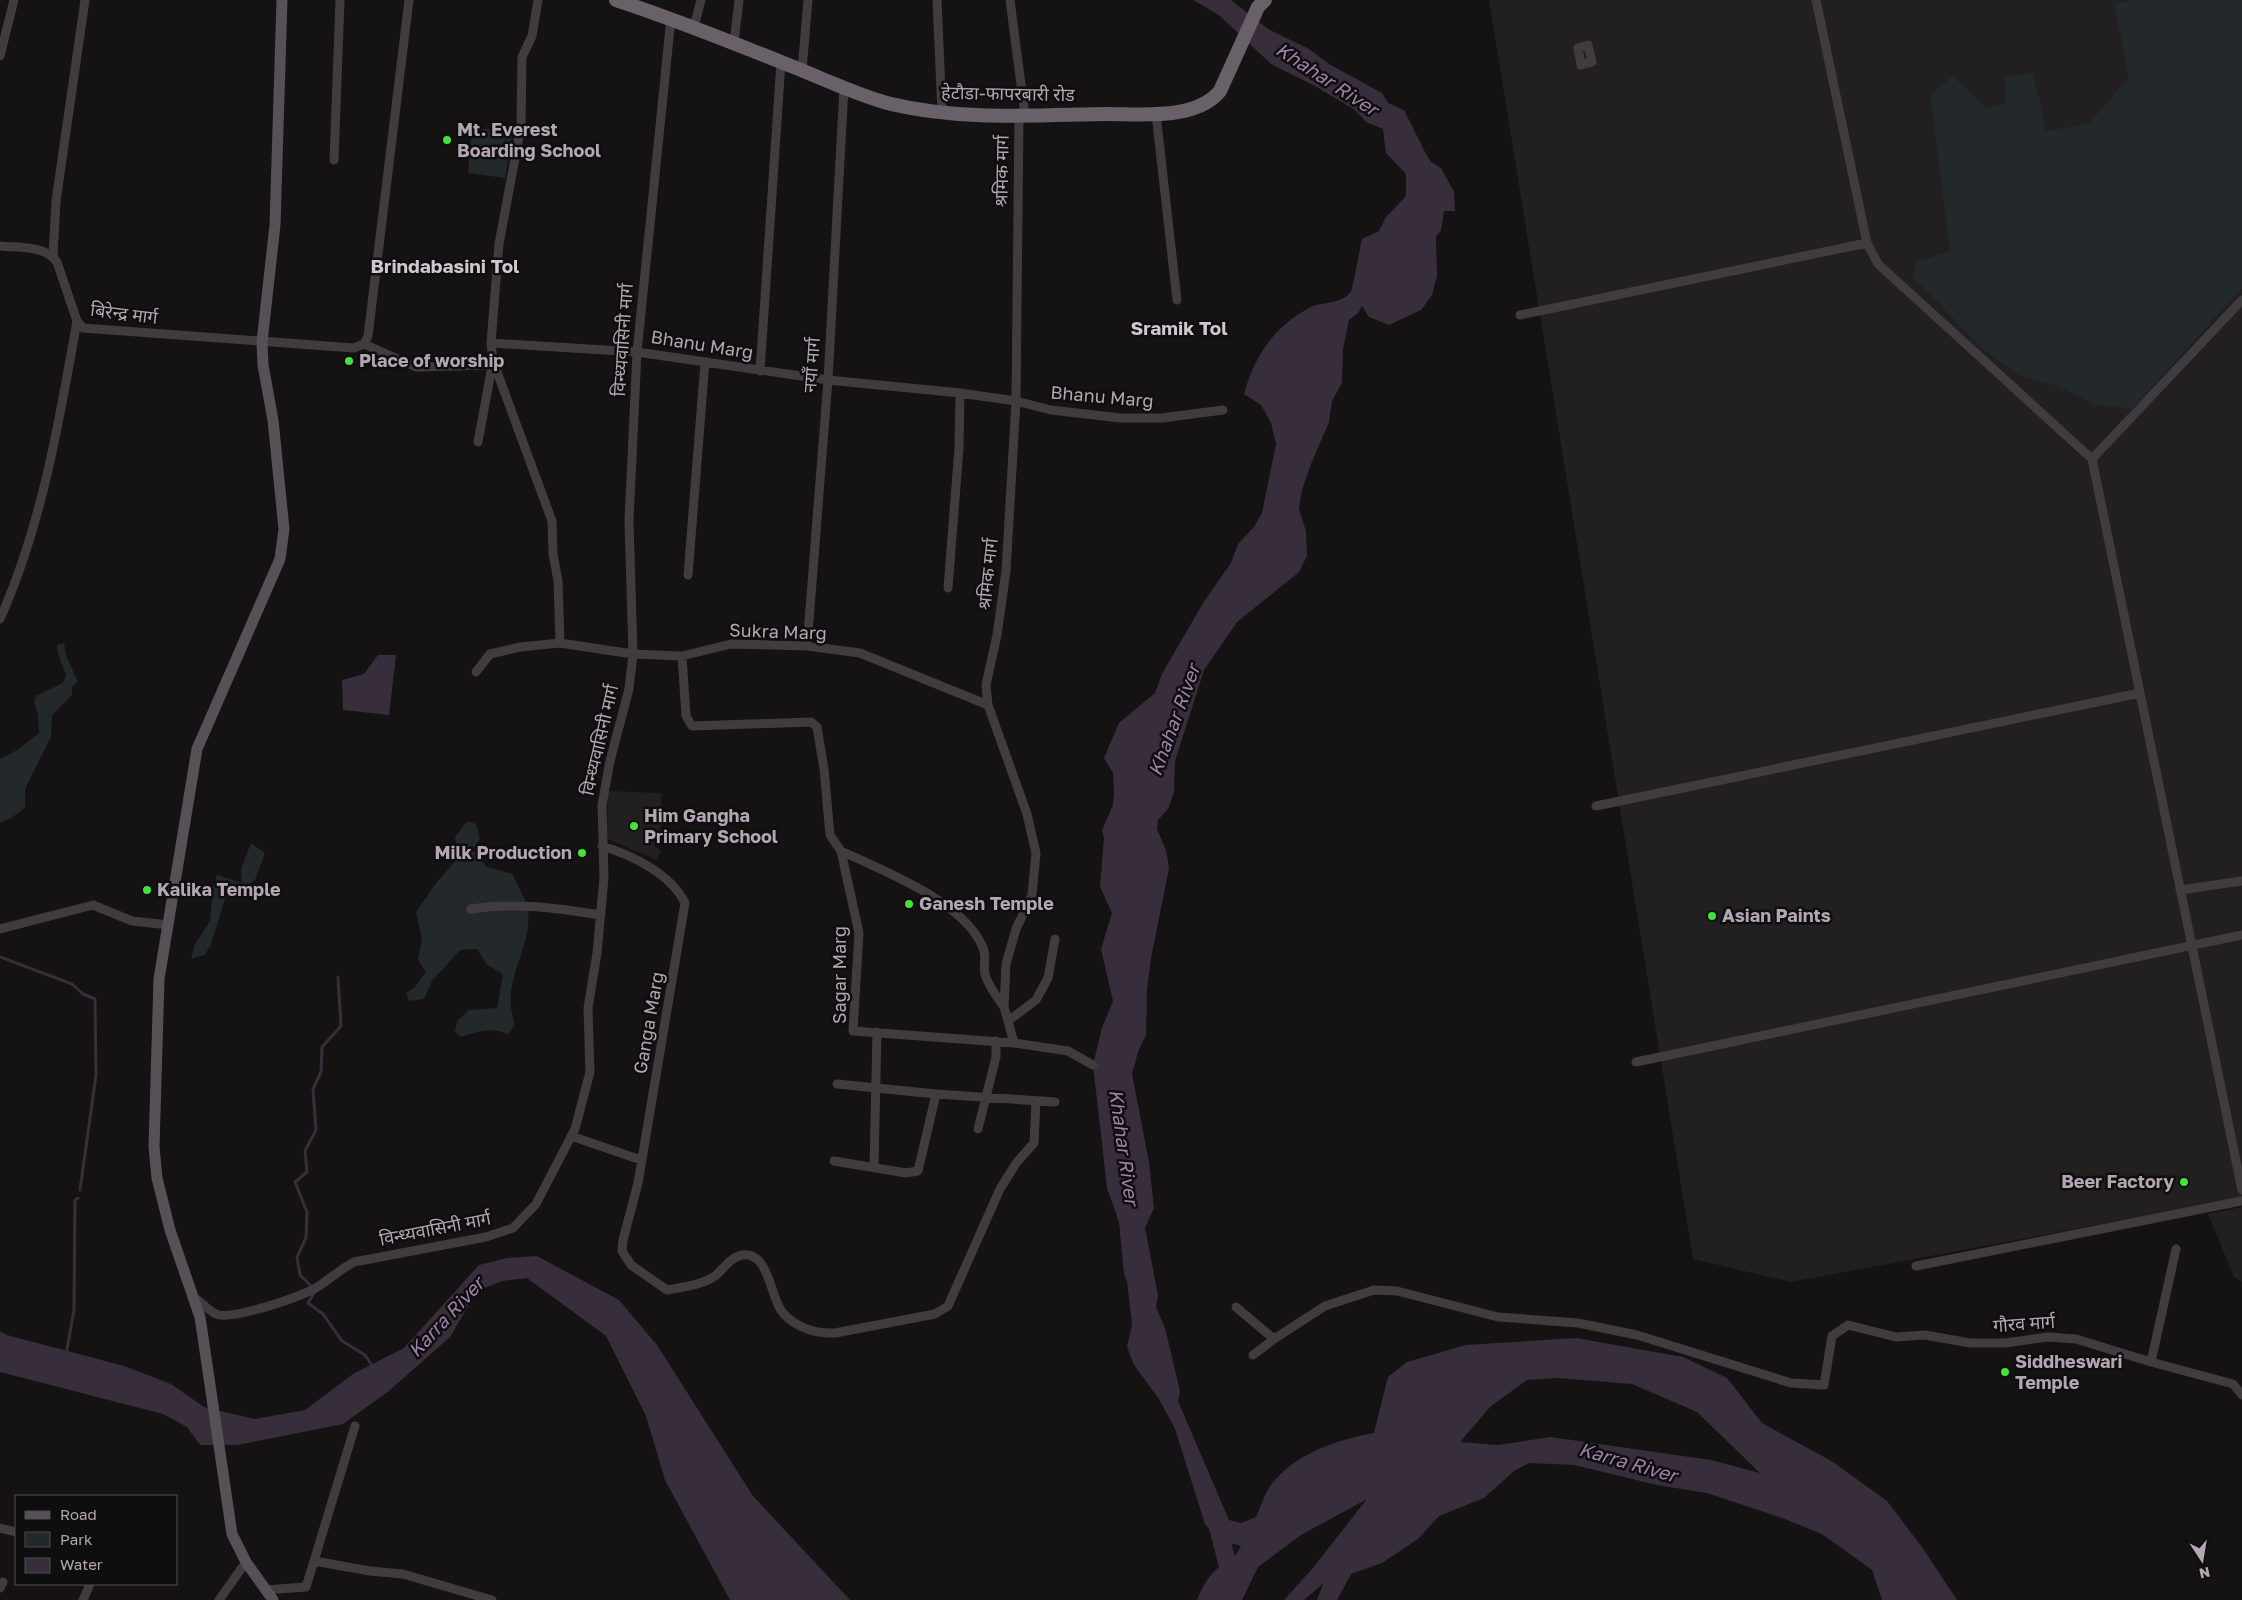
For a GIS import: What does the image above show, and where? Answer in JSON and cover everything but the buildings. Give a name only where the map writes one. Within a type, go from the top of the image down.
[{"type":"highway","name":"हेटौडा-फापरबारी रोड","points":[[616,0],[694,26],[890,104],[959,116],[1156,114],[1184,110],[1212,101],[1220,91],[1237,50],[1261,3]]},
{"type":"main road","points":[[273,1600],[246,1562],[232,1534],[200,1318],[195,1298],[170,1230],[157,1178],[154,1148],[159,979],[196,749],[280,559],[283,545],[284,529],[275,440],[263,365],[262,342],[275,226],[282,0]]},
{"type":"street","points":[[0,56],[14,0]]},
{"type":"street","points":[[0,246],[43,250],[53,256],[56,201],[85,0]]},
{"type":"street","points":[[334,160],[340,0]]},
{"type":"street","points":[[409,0],[368,336],[364,344],[416,368],[493,363]]},
{"type":"street","points":[[538,0],[532,36],[522,57],[521,126],[499,244],[491,342],[493,363],[552,521],[553,554],[558,581],[560,643]]},
{"type":"street","points":[[694,26],[701,0]]},
{"type":"street","points":[[734,42],[739,0]]},
{"type":"street","points":[[802,70],[808,0]]},
{"type":"street","points":[[937,0],[942,113]]},
{"type":"street","name":"श्रमिक मार्ग","points":[[1010,0],[1022,115],[1016,401],[1006,571],[997,635],[986,685],[988,704],[1027,814],[1036,852],[1032,895],[1016,928],[1006,964],[1004,1007],[1014,1043]]},
{"type":"street","points":[[1816,0],[1867,243],[1878,264],[2092,459],[2242,1190]]},
{"type":"street","name":"विन्ध्यवासिनी मार्ग","points":[[195,1298],[216,1314],[229,1317],[294,1297],[318,1287],[354,1262],[486,1238],[513,1228],[536,1204],[575,1129],[590,1072],[588,1008],[597,953],[604,878],[602,805],[610,761],[629,689],[633,654],[629,520],[637,352],[670,18]]},
{"type":"street","points":[[760,371],[781,62]]},
{"type":"street","name":"नयाँ मार्ग","points":[[807,646],[828,380],[844,86]]},
{"type":"street","points":[[1156,114],[1177,300]]},
{"type":"street","points":[[1520,315],[1867,243]]},
{"type":"street","name":"बिरेन्द्र मार्ग","points":[[53,256],[58,262],[77,321],[83,328],[354,348],[364,344]]},
{"type":"street","points":[[2092,459],[2242,300]]},
{"type":"street","points":[[0,619],[12,592],[52,459],[77,321]]},
{"type":"street","name":"Bhanu Marg","points":[[491,342],[637,352],[828,380],[960,393],[1016,401],[1051,410],[1120,418],[1162,418],[1223,410]]},
{"type":"street","points":[[688,575],[705,362]]},
{"type":"street","points":[[478,442],[493,363]]},
{"type":"street","points":[[948,588],[959,448],[960,393]]},
{"type":"street","name":"Sukra Marg","points":[[476,672],[490,654],[520,647],[560,643],[633,654],[682,656],[732,644],[807,646],[860,653],[988,704]]},
{"type":"street","points":[[682,656],[686,716],[692,726],[811,722],[817,728],[824,768],[830,835],[841,851],[944,902],[961,917],[984,949],[985,973],[1004,1007]]},
{"type":"street","points":[[1596,806],[2140,693]]},
{"type":"street","name":"Ganga Marg","points":[[602,846],[622,852],[668,880],[680,891],[686,903],[638,1183],[622,1240],[622,1250],[631,1265],[667,1290],[694,1284],[714,1276],[735,1258],[743,1255],[754,1257],[763,1266],[782,1313],[798,1325],[822,1334],[935,1314],[948,1306],[1000,1189],[1017,1162],[1034,1143],[1036,1101]]},
{"type":"street","name":"Sagar Marg","points":[[841,851],[859,933],[852,1031],[1014,1043],[1068,1051],[1093,1065]]},
{"type":"street","points":[[2180,890],[2242,881]]},
{"type":"street","points":[[0,929],[93,905],[132,921],[169,925]]},
{"type":"street","points":[[471,909],[498,905],[542,906],[600,915]]},
{"type":"street","points":[[1636,1062],[2242,935]]},
{"type":"street","points":[[1008,1021],[1036,1000],[1048,978],[1055,939]]},
{"type":"street","points":[[874,1167],[876,1032]]},
{"type":"street","points":[[978,1129],[996,1057],[996,1041]]},
{"type":"street","points":[[837,1084],[936,1094],[1055,1102]]},
{"type":"street","points":[[834,1161],[906,1173],[918,1171],[936,1094]]},
{"type":"street","points":[[571,1136],[641,1160]]},
{"type":"street","points":[[1916,1266],[2242,1201]]},
{"type":"street","points":[[2151,1362],[2176,1249]]},
{"type":"street","name":"गौरव मार्ग","points":[[1274,1339],[1325,1306],[1374,1290],[1397,1291],[1498,1317],[1578,1323],[1636,1335],[1790,1383],[1824,1385],[1832,1336],[1848,1325],[1896,1337],[1925,1335],[1970,1343],[2006,1343],[2048,1337],[2076,1339],[2233,1384],[2242,1395]]},
{"type":"street","points":[[1236,1307],[1274,1339],[1253,1356]]},
{"type":"street","points":[[265,1590],[306,1587],[355,1426]]},
{"type":"street","points":[[0,1528],[15,1532]]},
{"type":"street","points":[[314,1561],[370,1571],[403,1574],[492,1600]]},
{"type":"street","points":[[219,1600],[246,1562]]},
{"type":"street","points":[[83,1600],[90,1585]]},
{"type":"shaded area","points":[[1489,0],[2242,0],[2242,1198],[1791,1282],[1693,1259]]},
{"type":"shaded area","name":"Him Gangha Primary School","points":[[608,791],[661,793],[663,825],[660,827],[662,835],[654,845],[661,851],[657,860],[607,839]]},
{"type":"shaded area","points":[[2242,1207],[2242,1282],[2234,1277],[2208,1214]]},
{"type":"green space","points":[[2134,0],[2242,0],[2242,288],[2132,409],[2095,405],[2060,387],[2018,375],[1983,349],[1913,277],[1916,262],[1950,251],[1930,94],[1953,76],[1987,108],[2006,103],[2005,76],[2032,73],[2046,131],[2088,124],[2129,77],[2114,4]]},
{"type":"green space","points":[[472,129],[513,129],[505,178],[468,173]]},
{"type":"green space","points":[[64,643],[66,655],[78,682],[72,687],[72,695],[52,715],[51,737],[25,789],[25,808],[0,823],[0,759],[17,750],[39,733],[38,714],[34,701],[36,696],[63,683],[66,675],[58,654],[57,645]]},
{"type":"green space","points":[[467,821],[476,824],[480,838],[473,850],[487,867],[513,874],[528,910],[526,939],[513,980],[511,994],[511,1008],[515,1024],[508,1035],[491,1030],[461,1037],[455,1032],[457,1021],[469,1010],[497,1008],[503,974],[487,965],[477,949],[460,950],[432,981],[424,999],[409,1001],[406,993],[415,987],[426,972],[418,960],[422,939],[416,912],[436,883],[459,857],[455,837]]},
{"type":"green space","points":[[251,843],[265,853],[255,880],[225,899],[211,944],[205,955],[191,959],[195,944],[210,921],[213,888],[217,875],[242,883],[241,869]]},
{"type":"water","name":"Karra River","points":[[1193,0],[1231,0],[1268,29],[1309,49],[1329,64],[1382,93],[1388,103],[1404,110],[1431,162],[1441,168],[1454,192],[1455,211],[1444,211],[1441,230],[1436,237],[1437,276],[1432,295],[1421,310],[1389,325],[1369,317],[1362,306],[1358,313],[1349,320],[1343,349],[1342,383],[1332,401],[1329,422],[1302,490],[1299,509],[1306,531],[1307,556],[1299,572],[1237,622],[1204,670],[1175,761],[1174,792],[1168,809],[1158,820],[1157,829],[1166,850],[1169,868],[1151,958],[1147,989],[1146,1035],[1138,1052],[1132,1074],[1149,1162],[1154,1208],[1145,1228],[1158,1295],[1156,1307],[1165,1328],[1180,1391],[1178,1401],[1229,1520],[1241,1523],[1256,1517],[1272,1484],[1285,1470],[1308,1454],[1334,1443],[1374,1433],[1388,1377],[1407,1362],[1466,1345],[1576,1338],[1683,1357],[1727,1378],[1762,1423],[1833,1462],[1887,1501],[1922,1547],[1957,1600],[1882,1600],[1872,1570],[1822,1534],[1782,1518],[1707,1493],[1657,1485],[1574,1465],[1529,1463],[1514,1471],[1484,1498],[1439,1516],[1418,1539],[1382,1563],[1351,1574],[1337,1600],[1317,1600],[1323,1584],[1304,1600],[1284,1600],[1312,1569],[1367,1499],[1301,1535],[1258,1567],[1242,1600],[1197,1600],[1202,1588],[1210,1577],[1220,1566],[1235,1556],[1241,1546],[1217,1539],[1205,1524],[1175,1429],[1159,1399],[1134,1365],[1127,1347],[1132,1325],[1127,1281],[1124,1274],[1119,1222],[1107,1188],[1093,1065],[1102,1028],[1113,1001],[1101,949],[1112,913],[1100,887],[1104,838],[1102,830],[1113,805],[1114,793],[1113,773],[1104,758],[1119,723],[1155,693],[1162,674],[1203,603],[1231,563],[1238,544],[1254,527],[1262,513],[1276,444],[1271,423],[1261,405],[1244,394],[1248,380],[1260,355],[1276,333],[1297,315],[1314,306],[1343,299],[1351,291],[1362,239],[1379,231],[1386,217],[1406,196],[1406,174],[1386,153],[1383,129],[1366,122],[1355,110],[1315,86],[1271,64],[1219,15]],"holes":[[[1558,1378],[1632,1384],[1697,1412],[1760,1473],[1711,1460],[1551,1437],[1498,1445],[1460,1442],[1491,1406],[1527,1380]]]},
{"type":"water","points":[[378,655],[396,655],[389,715],[343,710],[342,680],[364,674]]},
{"type":"water","name":"Karra River","points":[[537,1256],[619,1300],[657,1345],[753,1496],[850,1600],[730,1600],[665,1480],[646,1416],[606,1336],[527,1278],[502,1281],[477,1291],[450,1337],[389,1391],[343,1424],[237,1445],[200,1445],[187,1427],[163,1414],[0,1372],[0,1331],[7,1335],[124,1366],[171,1384],[204,1407],[255,1419],[305,1410],[353,1374],[404,1348],[479,1265],[507,1258]]},
{"type":"waterway","points":[[0,957],[72,984],[83,994],[95,999],[96,1075],[80,1190]]},
{"type":"waterway","points":[[310,1285],[300,1275],[297,1257],[306,1238],[307,1212],[295,1182],[307,1172],[305,1151],[316,1130],[313,1089],[321,1072],[322,1047],[341,1026],[338,977]]},
{"type":"waterway","points":[[66,1355],[74,1310],[75,1200],[78,1198]]},
{"type":"waterway","points":[[314,1293],[308,1303],[323,1314],[342,1341],[365,1355],[373,1367]]},
{"type":"waterway","name":"Khahar River","points":[[1214,1600],[1229,1570],[1216,1519]]},
{"type":"place","name":"Mt. Everest Boarding School","points":[[447,140]]},
{"type":"place","name":"Place of worship","points":[[349,361]]},
{"type":"place","name":"Him Gangha Primary School","points":[[634,826]]},
{"type":"place","name":"Milk Production","points":[[582,853]]},
{"type":"place","name":"Kalika Temple","points":[[147,890]]},
{"type":"place","name":"Ganesh Temple","points":[[909,904]]},
{"type":"place","name":"Asian Paints","points":[[1712,916]]},
{"type":"place","name":"Beer Factory","points":[[2184,1182]]},
{"type":"place","name":"Siddheswari Temple","points":[[2005,1372]]},
{"type":"district","name":"Brindabasini Tol","points":[[445,266]]},
{"type":"district","name":"Sramik Tol","points":[[1179,328]]}]
